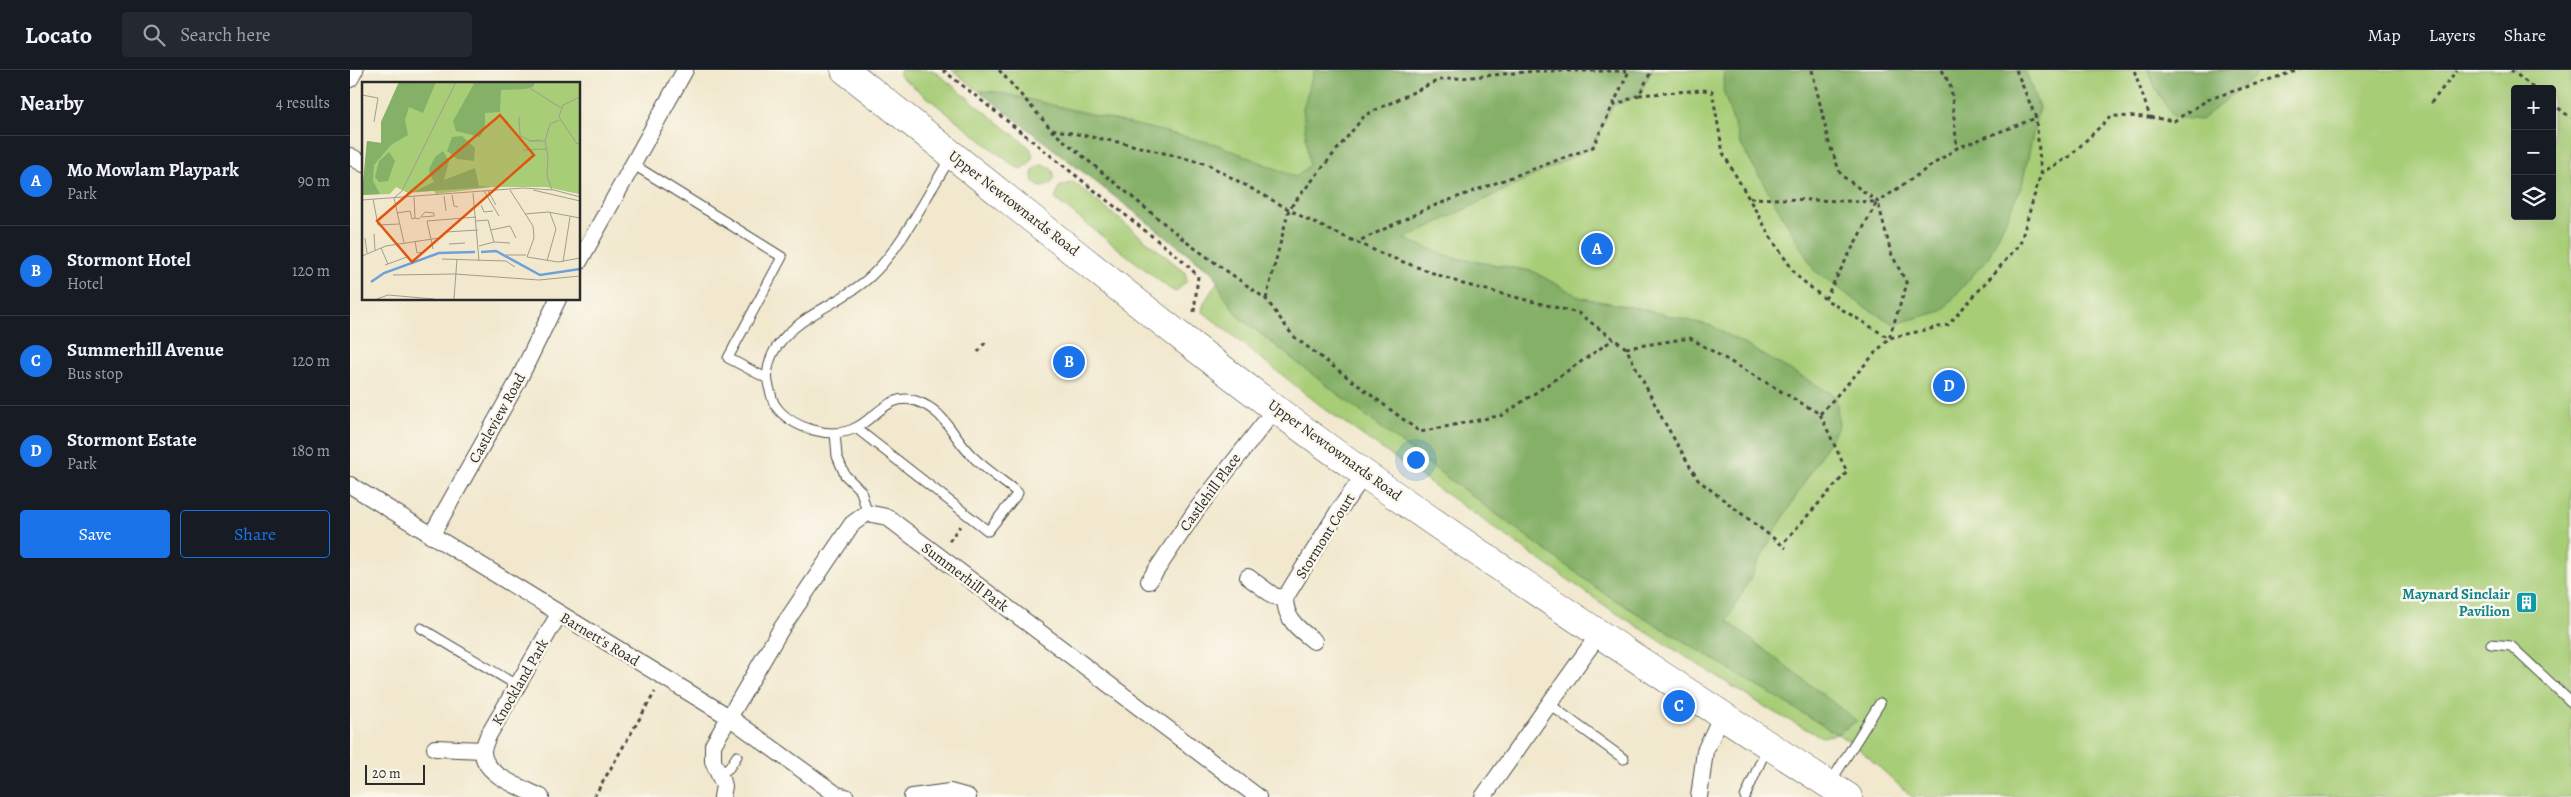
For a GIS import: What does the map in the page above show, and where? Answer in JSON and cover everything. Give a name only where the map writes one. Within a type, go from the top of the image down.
[{"type":"highway","name":"Upper Newtownards Road","points":[[845,70],[1276,408],[1365,474],[1599,634],[1838,791]]},
{"type":"street","points":[[350,79],[355,70]]},
{"type":"street","points":[[580,260],[685,70]]},
{"type":"street","name":"Castleview Road","points":[[431,536],[517,383],[558,300]]},
{"type":"street","name":"Castlehill Place","points":[[1149,580],[1197,508],[1276,408]]},
{"type":"street","name":"Stormont Court","points":[[1285,598],[1339,510],[1365,474]]},
{"type":"street","name":"Barnett's Road","points":[[350,485],[729,717],[837,795],[846,797]]},
{"type":"street","points":[[722,797],[724,786],[713,761],[713,745],[781,629],[846,532],[852,524],[867,513]]},
{"type":"street","name":"Summerhill Park","points":[[867,513],[887,518],[1258,797]]},
{"type":"street","points":[[1248,577],[1274,596],[1285,598],[1285,612],[1300,630],[1314,641]]},
{"type":"street","name":"Knockland Park","points":[[482,750],[559,614]]},
{"type":"street","points":[[1483,797],[1599,634]]},
{"type":"street","points":[[1699,797],[1705,751],[1722,715]]},
{"type":"street","points":[[435,748],[482,750],[484,761],[496,774],[541,797]]},
{"type":"street","points":[[912,797],[950,792],[968,797]]},
{"type":"lane","points":[[856,428],[988,532],[1018,493],[972,456],[959,441],[948,422],[932,408],[914,400],[898,399],[885,406],[856,428],[835,433],[808,429],[790,419],[775,405],[766,378],[770,359],[777,345],[793,329],[855,290],[873,274],[896,246],[953,155]]},
{"type":"lane","points":[[634,165],[782,257],[728,358],[766,378]]},
{"type":"lane","points":[[835,433],[837,456],[844,475],[861,491],[867,513]]},
{"type":"lane","points":[[420,628],[518,686]]},
{"type":"lane","points":[[2491,644],[2512,646],[2571,702]]},
{"type":"lane","points":[[1838,791],[1880,703]]},
{"type":"lane","points":[[1549,704],[1624,759]]},
{"type":"lane","points":[[1745,797],[1768,745]]},
{"type":"lane","points":[[720,775],[729,768],[737,756]]},
{"type":"path","points":[[943,70],[1182,260],[1198,276],[1194,312]]},
{"type":"path","points":[[999,70],[1051,129],[1189,244],[1266,299],[1294,336],[1420,432],[1502,415],[1614,339]]},
{"type":"path","points":[[1639,95],[1652,70]]},
{"type":"path","points":[[1812,70],[1828,143],[1841,175],[1878,202],[1890,253],[1907,284],[1889,338],[1820,414]]},
{"type":"path","points":[[1942,70],[1951,87],[1957,148]]},
{"type":"path","points":[[1612,106],[1639,95],[1702,90],[1712,91],[1724,153],[1773,241],[1797,276],[1825,299],[1889,338],[1948,325],[2020,244],[2041,172],[2036,118],[2016,70]]},
{"type":"path","points":[[2134,70],[2150,117]]},
{"type":"path","points":[[2041,172],[2069,157],[2111,116],[2150,117],[2174,121],[2209,99],[2299,70]]},
{"type":"path","points":[[2431,103],[2457,70]]},
{"type":"path","points":[[2511,70],[2530,85]]},
{"type":"path","points":[[1266,299],[1289,209],[1365,114],[1439,80],[1536,71],[1629,71],[1593,147],[1428,208],[1356,242]]},
{"type":"path","points":[[2556,106],[2571,118]]},
{"type":"path","points":[[1825,299],[1878,202],[1957,148],[2036,118]]},
{"type":"path","points":[[1051,129],[1128,144],[1207,164],[1289,209],[1356,242],[1463,284],[1578,312],[1626,348],[1662,418],[1698,480],[1786,548]]},
{"type":"path","points":[[1750,198],[1878,202]]},
{"type":"path","points":[[1626,348],[1690,338],[1820,414],[1847,472],[1782,544]]},
{"type":"path","points":[[978,352],[987,340]]},
{"type":"path","points":[[938,556],[968,515]]},
{"type":"path","points":[[594,797],[663,678]]},
{"type":"green space","points":[[901,70],[933,70],[1030,148],[1033,156],[1029,164],[1021,169],[1014,166],[899,75]]},
{"type":"green space","points":[[952,70],[2571,70],[2571,797],[1912,797],[1854,744],[1837,734],[1822,737],[1775,713],[1610,609],[1325,409],[1202,311],[1204,303],[1218,281],[1213,273]]},
{"type":"green space","points":[[1314,70],[1652,70],[1639,95],[1612,106],[1593,147],[1404,239],[1454,258],[1532,271],[1582,298],[1637,308],[1712,326],[1836,396],[1839,425],[1777,528],[1727,621],[1857,721],[1837,734],[1602,592],[1415,454],[1240,318],[1224,296],[1213,273],[979,91],[998,92],[1216,144],[1296,177],[1309,165],[1303,109]]},
{"type":"green space","points":[[1725,70],[2025,70],[2039,107],[2022,185],[1989,256],[1942,311],[1894,324],[1863,306],[1814,270],[1740,143],[1723,90]]},
{"type":"green space","points":[[2148,70],[2263,70],[2201,120],[2173,117],[2156,89]]},
{"type":"green space","points":[[1043,165],[1051,168],[1054,176],[1051,184],[1043,187],[1035,184],[1032,176],[1035,168]]},
{"type":"green space","points":[[1073,182],[1185,272],[1187,281],[1176,292],[1170,289],[1055,199],[1059,187]]},
{"type":"place","name":"Mo Mowlam Playpark","points":[[1597,249]]},
{"type":"place","name":"Stormont Hotel","points":[[1069,362]]},
{"type":"place","name":"Stormont Estate","points":[[1949,386]]},
{"type":"place","name":"Maynard Sinclair Pavilion","points":[[2526,603]]},
{"type":"place","name":"Summerhill Avenue","points":[[1679,706]]}]
